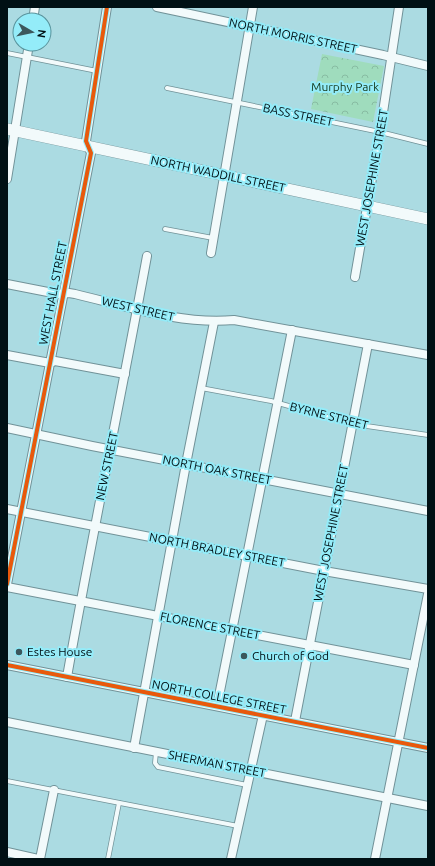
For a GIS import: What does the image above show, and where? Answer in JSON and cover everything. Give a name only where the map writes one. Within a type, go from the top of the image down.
[{"type":"street","name":"WEST HALL STREET","points":[[7,584],[91,153],[86,141],[107,7]]},
{"type":"street","name":"NORTH MORRIS STREET","points":[[157,7],[428,66]]},
{"type":"street","points":[[211,253],[253,7]]},
{"type":"street","name":"WEST JOSEPHINE STREET","points":[[355,277],[380,132],[399,7]]},
{"type":"street","points":[[7,179],[11,130],[28,52]]},
{"type":"street","name":"NORTH WADDILL STREET","points":[[11,130],[428,219]]},
{"type":"street","name":"NEW STREET","points":[[68,677],[94,527],[147,256]]},
{"type":"street","name":"WEST STREET","points":[[7,284],[58,294],[75,294],[178,318],[214,322],[234,320],[428,355]]},
{"type":"street","points":[[134,748],[186,464],[214,322]]},
{"type":"street","points":[[217,706],[292,330]]},
{"type":"street","name":"WEST JOSEPHINE STREET","points":[[295,721],[368,344]]},
{"type":"street","points":[[7,355],[125,374]]},
{"type":"street","name":"NORTH OAK STREET","points":[[7,428],[428,511]]},
{"type":"street","name":"NORTH BRADLEY STREET","points":[[7,509],[94,527],[428,590]]},
{"type":"street","name":"FLORENCE STREET","points":[[7,587],[414,665]]},
{"type":"street","points":[[375,859],[414,665],[424,634],[428,594]]},
{"type":"street","name":"NORTH COLLEGE STREET","points":[[8,668],[68,677],[428,748]]},
{"type":"street","points":[[231,859],[263,715]]},
{"type":"street","name":"SHERMAN STREET","points":[[7,722],[428,806]]},
{"type":"street","points":[[7,852],[39,859],[54,790]]},
{"type":"lane","points":[[7,53],[97,71]]},
{"type":"lane","name":"BASS STREET","points":[[167,88],[380,132],[428,144]]},
{"type":"lane","points":[[165,229],[213,238]]},
{"type":"lane","points":[[201,388],[278,403]]},
{"type":"lane","name":"BYRNE STREET","points":[[278,403],[352,424],[428,435]]},
{"type":"lane","points":[[156,752],[155,763],[158,768],[247,785]]},
{"type":"lane","points":[[7,781],[238,826]]},
{"type":"lane","points":[[108,859],[119,803]]},
{"type":"green space","name":"Murphy Park","points":[[322,54],[384,66],[373,122],[311,109]]},
{"type":"cycle path","points":[[7,584],[91,153],[86,141],[107,7]]},
{"type":"cycle path","points":[[7,665],[428,748]]},
{"type":"place","name":"Estes House","points":[[19,652]]},
{"type":"place","name":"Church of God","points":[[244,656]]}]
